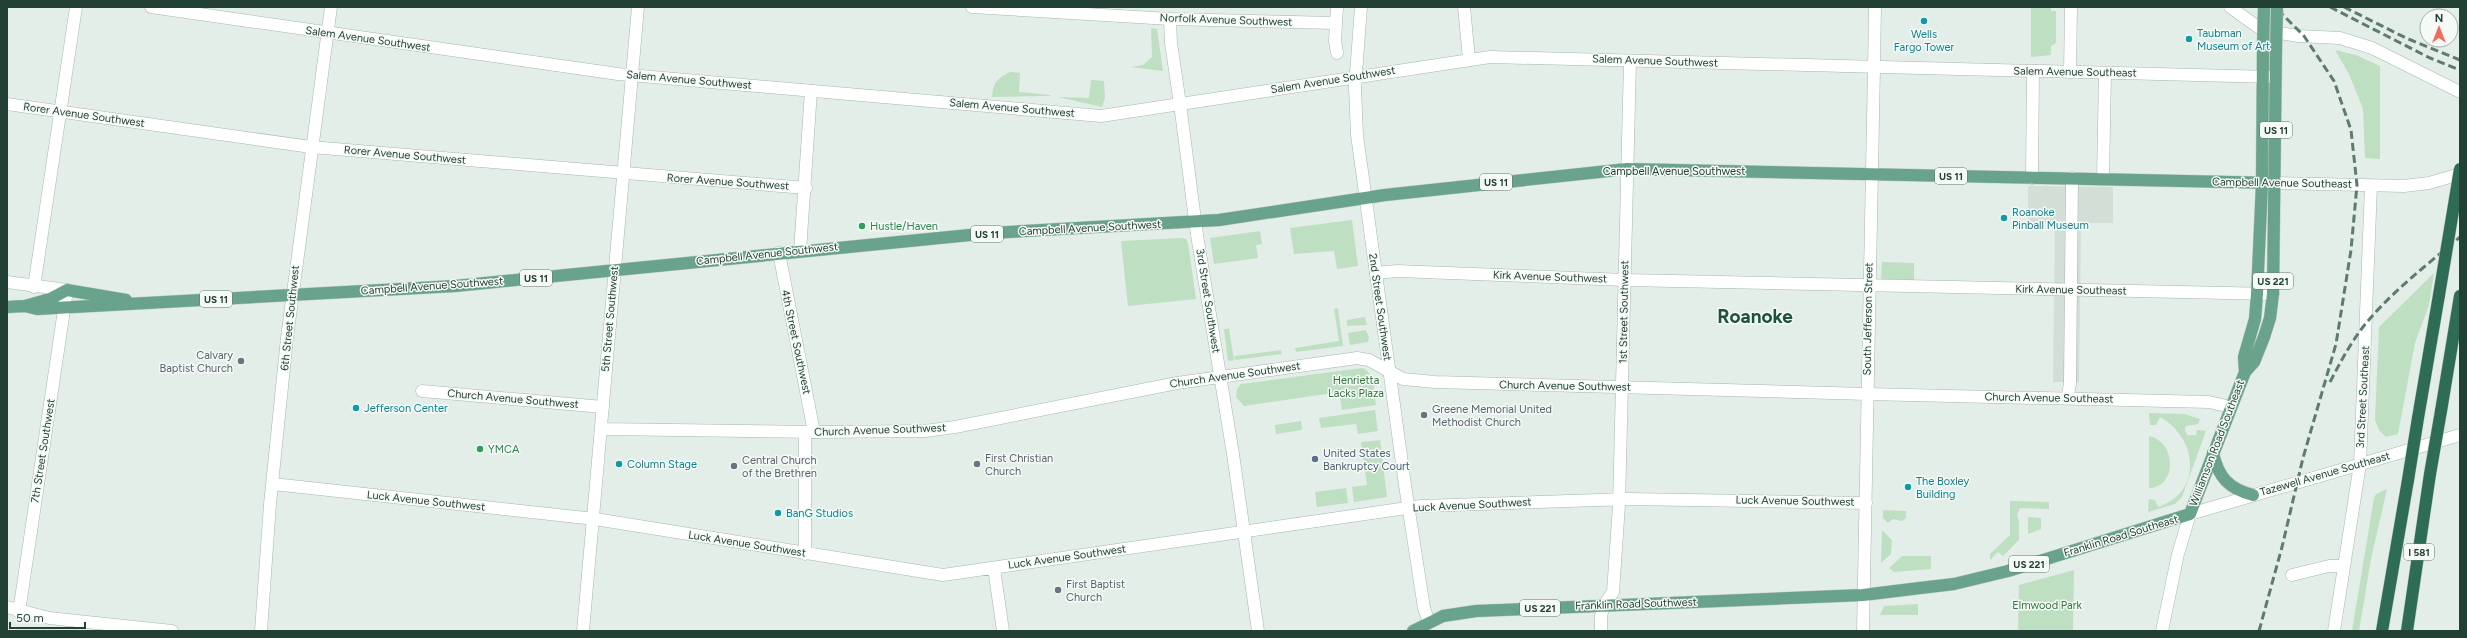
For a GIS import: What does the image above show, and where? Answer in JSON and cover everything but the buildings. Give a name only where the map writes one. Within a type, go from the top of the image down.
[{"type":"highway","name":"I 581","points":[[2382,631],[2460,169]]},
{"type":"highway","name":"I 581","points":[[2407,631],[2430,474],[2460,296]]},
{"type":"main road","name":"US 11","points":[[2262,77],[2264,7]]},
{"type":"main road","name":"US 11","points":[[2276,77],[2277,7]]},
{"type":"main road","name":"Williamson Road Southeast","points":[[2245,372],[2244,357],[2255,318],[2257,294],[2262,183],[2262,77]]},
{"type":"main road","name":"Williamson Road Southeast","points":[[2190,514],[2245,372],[2254,362],[2270,318],[2273,294],[2276,183],[2276,77]]},
{"type":"main road","name":"Campbell Avenue Southwest","points":[[25,306],[37,308],[64,307],[293,296],[455,286],[800,250],[1030,230],[1196,222],[1493,182],[1627,169],[1871,174]]},
{"type":"main road","name":"US 11","points":[[1871,174],[2103,179]]},
{"type":"main road","name":"Campbell Avenue Southeast","points":[[2103,179],[2276,183]]},
{"type":"main road","name":"Campbell Avenue Southwest","points":[[7,307],[25,306],[50,299],[67,290],[140,303]]},
{"type":"main road","points":[[2213,452],[2218,470],[2226,483],[2235,489],[2253,495]]},
{"type":"main road","name":"Franklin Road Southeast","points":[[1864,595],[1954,584],[1981,578],[2190,514]]},
{"type":"main road","name":"Franklin Road Southwest","points":[[1413,631],[1431,627],[1443,616],[1476,611],[1604,604],[1864,595]]},
{"type":"street","points":[[34,287],[76,7]]},
{"type":"street","name":"Salem Avenue Southwest","points":[[151,7],[632,75],[1101,116],[1356,76],[1490,57],[1874,68]]},
{"type":"street","name":"6th Street Southwest","points":[[261,631],[273,484],[293,296],[311,147],[332,7]]},
{"type":"street","name":"5th Street Southwest","points":[[584,631],[595,519],[614,269],[624,174],[638,7]]},
{"type":"street","name":"Norfolk Avenue Southwest","points":[[972,7],[1170,19],[1336,23]]},
{"type":"street","points":[[1337,7],[1337,53]]},
{"type":"street","name":"2nd Street Southwest","points":[[1361,7],[1356,76],[1355,118],[1408,508],[1424,608],[1431,627]]},
{"type":"street","points":[[1464,7],[1469,59]]},
{"type":"street","name":"South Jefferson Street","points":[[1863,631],[1875,7]]},
{"type":"street","points":[[2070,72],[2071,7]]},
{"type":"street","points":[[2230,7],[2262,30],[2298,36],[2340,38],[2372,48],[2460,92]]},
{"type":"street","name":"3rd Street Southwest","points":[[1170,19],[1171,43],[1196,222],[1258,631]]},
{"type":"street","name":"1st Street Southwest","points":[[1601,631],[1601,616],[1604,604],[1613,592],[1619,499],[1630,61]]},
{"type":"street","name":"Salem Avenue Southeast","points":[[1874,68],[2276,77]]},
{"type":"street","points":[[2032,178],[2033,72]]},
{"type":"street","points":[[2103,179],[2105,73]]},
{"type":"street","points":[[800,250],[806,188],[811,91]]},
{"type":"street","name":"Rorer Avenue Southwest","points":[[7,104],[311,147],[806,188]]},
{"type":"street","name":"Campbell Avenue Southeast","points":[[2276,183],[2371,186],[2417,185],[2460,174]]},
{"type":"street","points":[[2067,399],[2070,384],[2072,178]]},
{"type":"street","name":"3rd Street Southeast","points":[[2334,631],[2360,464],[2371,186]]},
{"type":"street","name":"4th Street Southwest","points":[[779,253],[810,432],[805,554]]},
{"type":"street","name":"Kirk Avenue Southwest","points":[[1376,272],[1397,271],[1624,280],[1869,286]]},
{"type":"street","points":[[7,282],[34,287],[67,290]]},
{"type":"street","name":"Kirk Avenue Southeast","points":[[1869,286],[2273,294]]},
{"type":"street","points":[[34,287],[64,307]]},
{"type":"street","name":"7th Street Southwest","points":[[19,612],[67,290]]},
{"type":"street","name":"Church Avenue Southwest","points":[[602,429],[810,432],[925,430],[955,427],[1130,391],[1220,376],[1357,358],[1369,360],[1403,379],[1435,382],[1867,394]]},
{"type":"street","name":"Church Avenue Southwest","points":[[422,391],[603,407]]},
{"type":"street","name":"Church Avenue Southeast","points":[[1867,394],[2208,402],[2231,407]]},
{"type":"street","name":"Tazewell Avenue Southeast","points":[[2190,514],[2460,435]]},
{"type":"street","name":"Luck Avenue Southwest","points":[[273,484],[595,519],[943,575],[1408,508],[1619,499],[1866,502]]},
{"type":"street","name":"Williamson Road Southeast","points":[[2162,631],[2178,554],[2190,514]]},
{"type":"street","points":[[2292,575],[2329,566],[2344,566]]},
{"type":"street","points":[[994,568],[1003,631]]},
{"type":"street","points":[[7,607],[19,612],[49,618],[172,631]]},
{"type":"shaded area","points":[[2028,186],[2113,187],[2113,223],[2081,223],[2079,382],[2053,382],[2055,222],[2028,222]]},
{"type":"green space","points":[[2031,7],[2051,7],[2051,11],[2056,11],[2056,43],[2051,46],[2051,55],[2031,57]]},
{"type":"green space","points":[[1151,28],[1157,29],[1163,71],[1131,67],[1143,65],[1152,57]]},
{"type":"green space","points":[[2335,50],[2356,55],[2380,66],[2380,159],[2365,158],[2363,109],[2349,74]]},
{"type":"green space","points":[[1010,72],[1020,73],[1019,92],[1050,96],[992,97],[997,81],[1002,76]]},
{"type":"green space","points":[[1091,80],[1104,81],[1105,98],[1102,107],[1058,97],[1089,98]]},
{"type":"green space","points":[[1352,220],[1358,266],[1337,269],[1334,251],[1294,254],[1290,228]]},
{"type":"green space","points":[[1260,231],[1262,244],[1256,245],[1258,258],[1214,264],[1210,238]]},
{"type":"green space","points":[[1186,239],[1188,243],[1196,299],[1128,306],[1121,241]]},
{"type":"green space","points":[[1882,262],[1914,263],[1914,280],[1881,279]]},
{"type":"green space","points":[[2434,273],[2429,305],[2415,343],[2398,434],[2386,437],[2379,430],[2375,420],[2379,327]]},
{"type":"green space","points":[[1338,308],[1343,346],[1296,352],[1295,348],[1339,341],[1334,309]]},
{"type":"green space","points":[[1365,317],[1367,325],[1347,326],[1347,320]]},
{"type":"green space","points":[[1224,329],[1229,329],[1234,360],[1228,361]]},
{"type":"green space","points":[[1366,330],[1369,337],[1368,342],[1350,345],[1348,333]]},
{"type":"green space","points":[[1281,350],[1282,354],[1235,360],[1234,356]]},
{"type":"green space","name":"Henrietta Lacks Plaza","points":[[1362,368],[1370,374],[1374,384],[1376,405],[1342,410],[1339,392],[1244,406],[1236,397],[1237,389],[1241,384]]},
{"type":"green space","points":[[1375,410],[1378,431],[1358,434],[1356,424],[1321,428],[1319,418]]},
{"type":"green space","points":[[2149,413],[2185,414],[2200,419],[2198,424],[2186,426],[2185,430],[2187,435],[2196,435],[2197,430],[2206,431],[2182,497],[2175,504],[2148,512],[2149,499],[2155,500],[2158,507],[2173,500],[2183,490],[2188,477],[2190,464],[2188,451],[2182,438],[2173,426],[2160,417],[2156,425],[2150,425]]},
{"type":"green space","points":[[1301,421],[1302,430],[1276,434],[1275,425]]},
{"type":"green space","points":[[2149,436],[2158,440],[2164,446],[2169,454],[2170,464],[2169,472],[2165,480],[2158,486],[2149,488]]},
{"type":"green space","points":[[1380,440],[1387,497],[1354,502],[1352,487],[1367,485],[1361,442]]},
{"type":"green space","points":[[1346,488],[1348,503],[1317,507],[1315,492]]},
{"type":"green space","points":[[2387,489],[2371,559],[2359,631],[2352,631],[2374,498],[2376,494]]},
{"type":"green space","points":[[2010,501],[2049,502],[2049,509],[2020,508],[2017,515],[2019,521],[2019,540],[2003,556],[1998,552],[1990,560],[1990,554],[2010,535]]},
{"type":"green space","points":[[1883,510],[1906,511],[1906,518],[1902,521],[1893,519],[1888,523],[1883,518]]},
{"type":"green space","points":[[2028,517],[2041,518],[2041,529],[2028,534]]},
{"type":"green space","points":[[1882,530],[1892,540],[1891,554],[1881,563]]},
{"type":"green space","points":[[1902,556],[1931,556],[1931,569],[1894,572],[1889,568]]},
{"type":"green space","name":"Elmwood Park","points":[[2074,570],[2073,631],[2018,631],[2019,585]]},
{"type":"green space","points":[[1918,604],[1918,615],[1880,615],[1884,606]]},
{"type":"railway","points":[[2259,631],[2282,547],[2303,458],[2336,344],[2351,250],[2357,185],[2351,130],[2334,81],[2304,36],[2275,7]]},
{"type":"railway","points":[[2330,7],[2430,58],[2460,70]]},
{"type":"railway","points":[[2344,7],[2406,38],[2460,60]]},
{"type":"railway","points":[[2330,382],[2356,336],[2377,310],[2460,237]]},
{"type":"place","name":"Wells Fargo Tower","points":[[1924,21]]},
{"type":"place","name":"Taubman Museum of Art","points":[[2189,39]]},
{"type":"place","name":"Roanoke Pinball Museum","points":[[2004,218]]},
{"type":"place","name":"Hustle/Haven","points":[[862,226]]},
{"type":"place","name":"Calvary Baptist Church","points":[[241,361]]},
{"type":"place","name":"Jefferson Center","points":[[356,408]]},
{"type":"place","name":"Greene Memorial United Methodist Church","points":[[1424,415]]},
{"type":"place","name":"YMCA","points":[[480,449]]},
{"type":"place","name":"United States Bankruptcy Court","points":[[1315,459]]},
{"type":"place","name":"Column Stage","points":[[619,464]]},
{"type":"place","name":"First Christian Church","points":[[977,464]]},
{"type":"place","name":"Central Church of the Brethren","points":[[734,466]]},
{"type":"place","name":"The Boxley Building","points":[[1908,487]]},
{"type":"place","name":"BanG Studios","points":[[778,513]]},
{"type":"place","name":"First Baptist Church","points":[[1058,590]]},
{"type":"district","name":"Roanoke","points":[[1755,316]]}]
